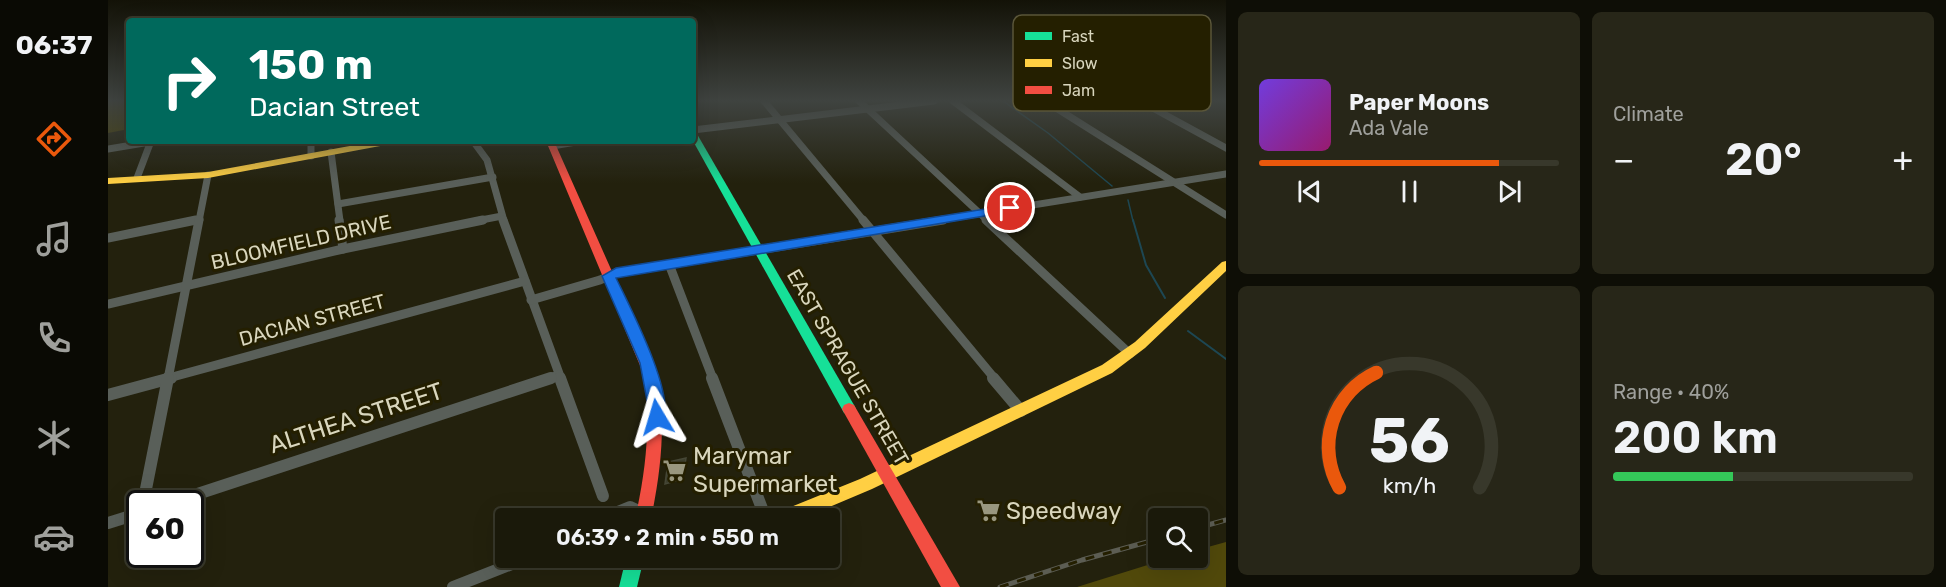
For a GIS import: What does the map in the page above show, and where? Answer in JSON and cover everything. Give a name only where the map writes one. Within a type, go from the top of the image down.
[{"type":"main road","name":"EAST SPRAGUE STREET","points":[[696,137],[951,587]]},
{"type":"main road","points":[[108,182],[137,178],[208,175],[375,144]]},
{"type":"main road","points":[[553,144],[644,354],[655,393],[657,436],[644,508]]},
{"type":"main road","points":[[807,508],[886,474],[1100,373],[1130,354],[1226,265]]},
{"type":"main road","points":[[628,587],[633,568]]},
{"type":"street","points":[[696,132],[720,128]]},
{"type":"street","points":[[789,128],[1021,411]]},
{"type":"street","points":[[890,128],[1130,354]]},
{"type":"street","points":[[989,128],[1080,197]]},
{"type":"street","points":[[1088,128],[1226,215]]},
{"type":"street","points":[[1190,128],[1226,148]]},
{"type":"street","points":[[108,149],[136,144]]},
{"type":"street","points":[[137,178],[152,144]]},
{"type":"street","points":[[310,144],[311,156]]},
{"type":"street","points":[[475,144],[487,160],[502,216],[603,496]]},
{"type":"street","points":[[331,152],[343,249]]},
{"type":"street","points":[[531,300],[616,273],[1226,174]]},
{"type":"street","points":[[146,490],[208,175]]},
{"type":"street","points":[[338,204],[493,177]]},
{"type":"street","name":"BLOOMFIELD DRIVE","points":[[108,304],[343,249],[502,216]]},
{"type":"street","points":[[108,238],[200,219]]},
{"type":"street","points":[[669,264],[762,508]]},
{"type":"street","name":"DACIAN STREET","points":[[108,395],[525,281]]},
{"type":"street","name":"ALTHEA STREET","points":[[204,492],[559,375]]},
{"type":"street","points":[[108,524],[126,518]]},
{"type":"street","points":[[453,587],[501,568]]},
{"type":"shaded area","points":[[108,128],[126,128],[126,130],[108,133]]},
{"type":"shaded area","points":[[1226,542],[1226,587],[1077,587],[1148,565],[1148,568],[1208,568],[1208,547]]},
{"type":"building","name":"Marymar Supermarket","points":[[686,458],[683,479],[665,484],[668,462]]},
{"type":"waterway","points":[[1042,128],[1112,186]]},
{"type":"waterway","points":[[1128,200],[1133,221]]},
{"type":"waterway","points":[[1133,220],[1146,265],[1165,298]]},
{"type":"waterway","points":[[1188,331],[1226,359]]},
{"type":"railway","points":[[1208,525],[1226,520]]},
{"type":"railway","points":[[1000,587],[1082,560],[1148,542]]},
{"type":"traffic: fast","points":[[696,139],[849,409]]},
{"type":"traffic: fast","points":[[628,587],[633,568]]},
{"type":"traffic: slow","points":[[108,181],[208,175],[375,144]]},
{"type":"traffic: slow","points":[[808,508],[866,484],[1107,369],[1140,345],[1226,265]]},
{"type":"traffic: jam","points":[[551,144],[651,375],[655,429],[645,508]]},
{"type":"traffic: jam","points":[[849,409],[951,587]]},
{"type":"place","name":"Marymar Supermarket","points":[[675,470]]},
{"type":"place","name":"Speedway","points":[[988,511]]},
{"type":"route","points":[[657,417],[656,400],[644,354],[609,276],[1010,208]]}]
